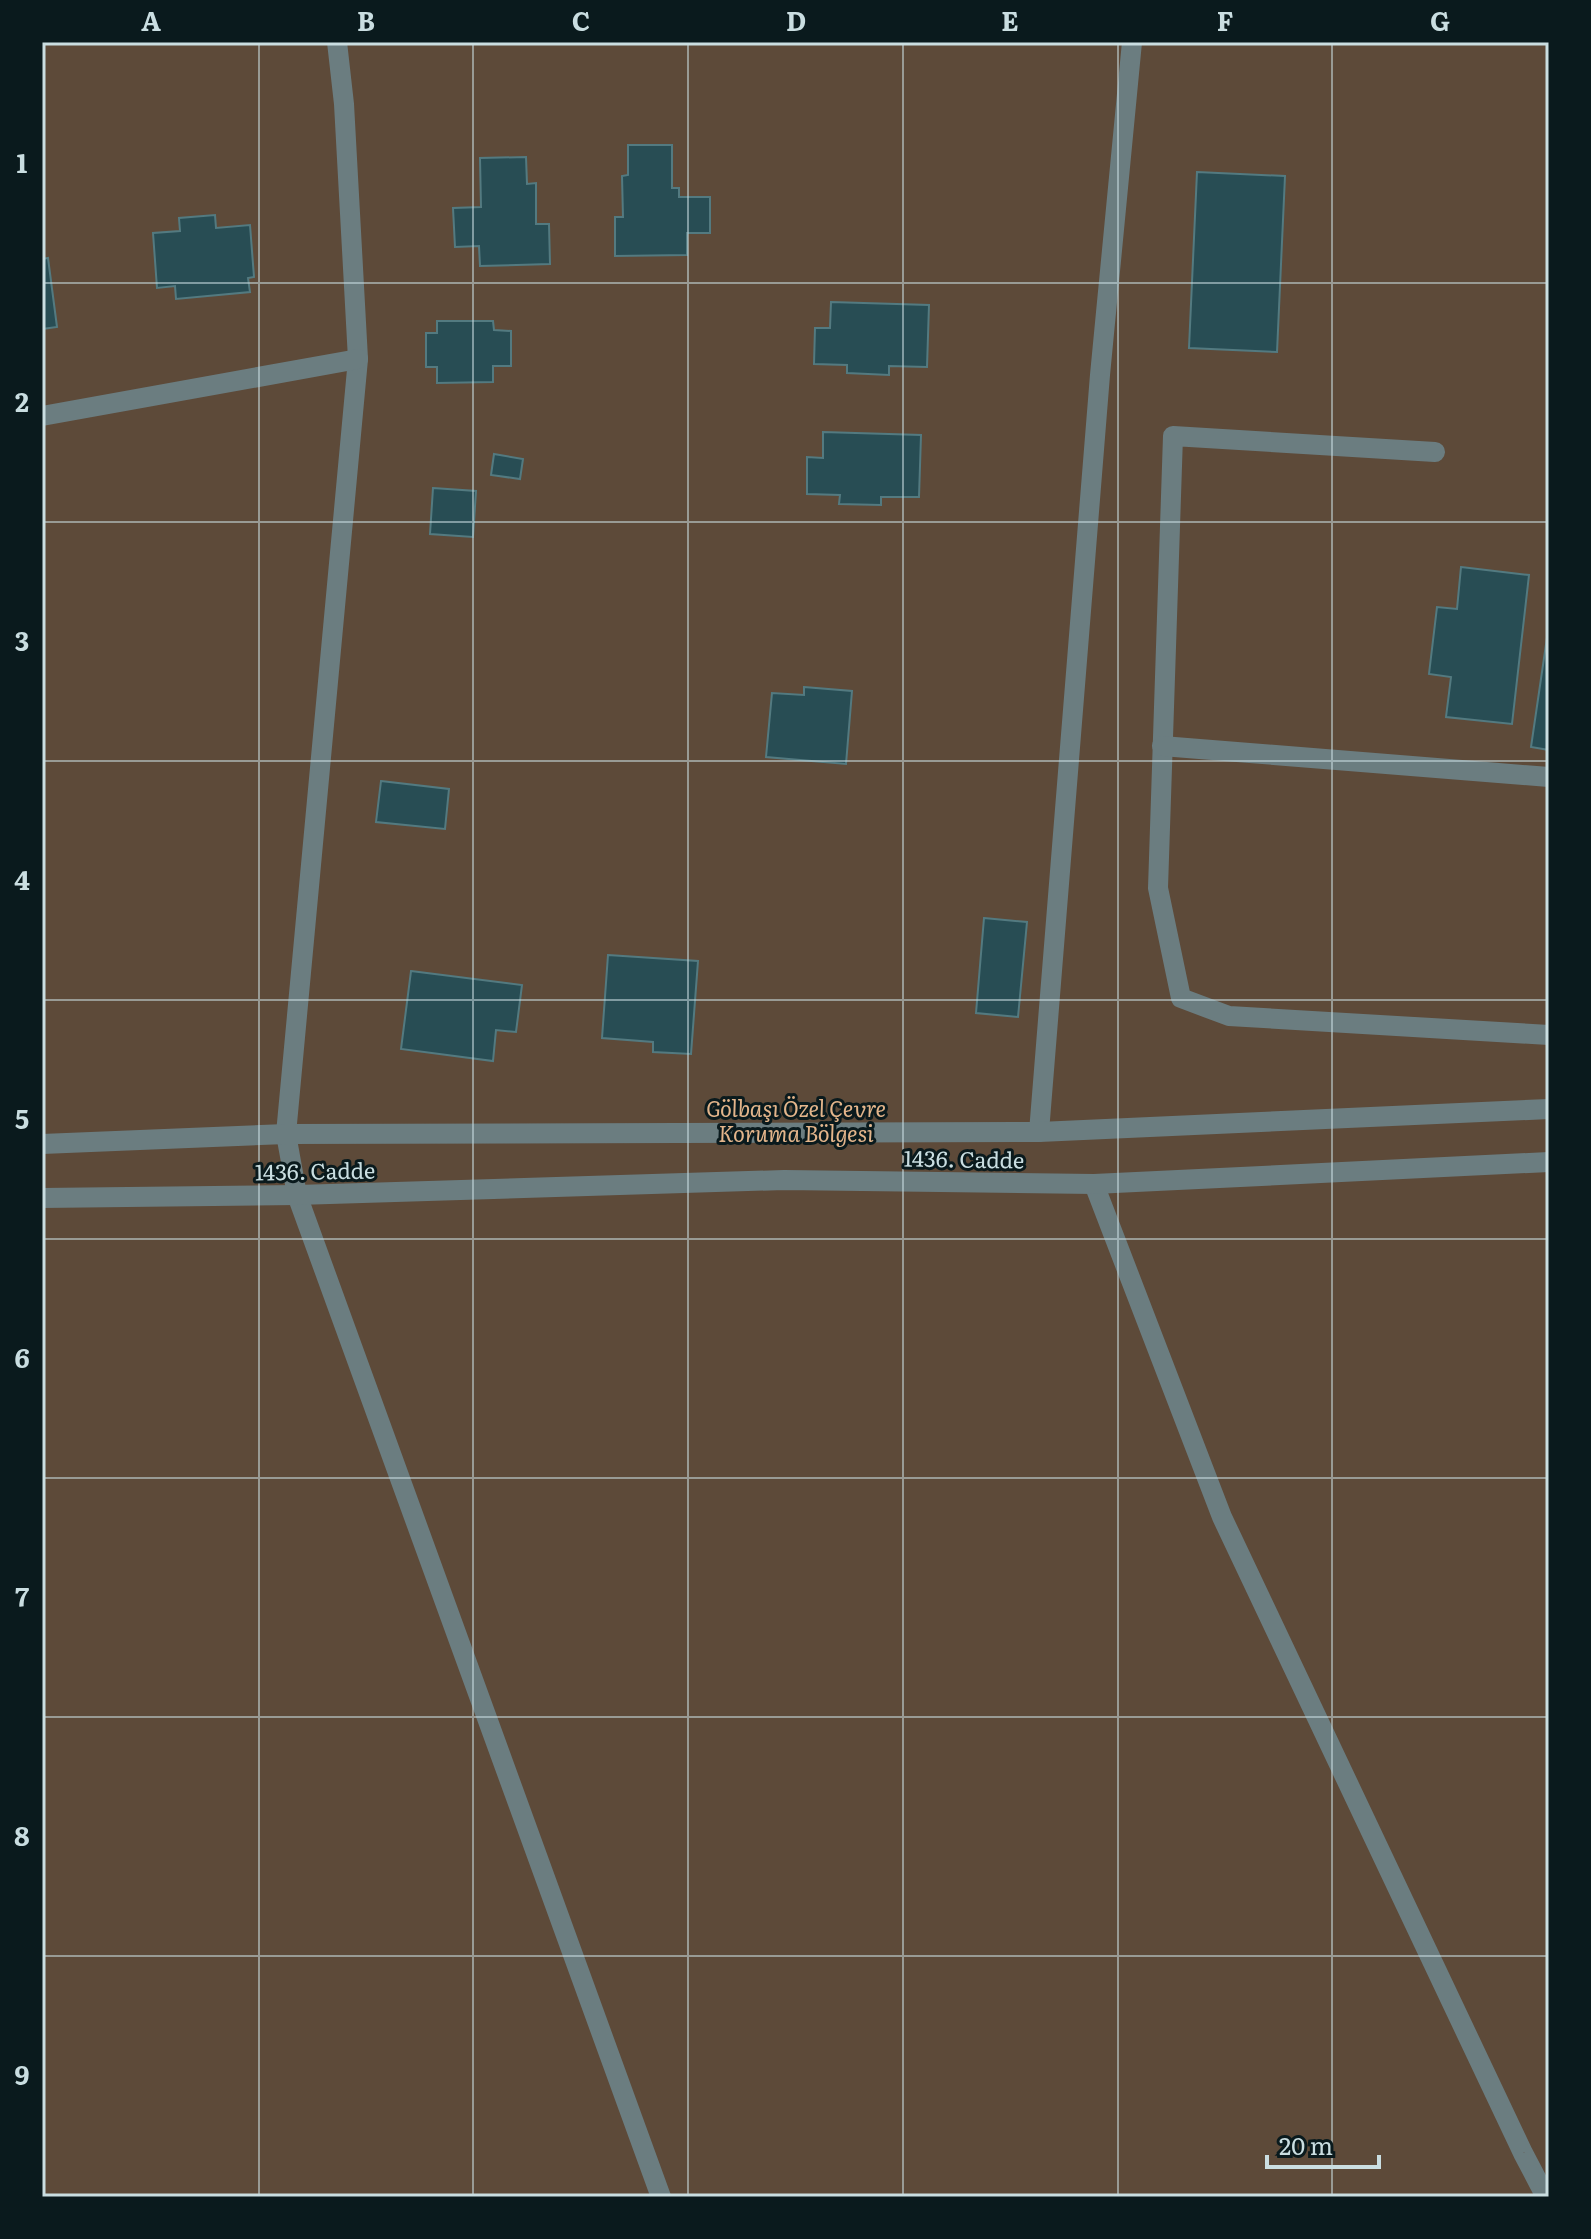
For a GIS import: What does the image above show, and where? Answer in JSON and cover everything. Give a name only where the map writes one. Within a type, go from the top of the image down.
[{"type":"street","points":[[337,42],[344,104],[358,359],[286,1134],[297,1195],[661,2197]]},
{"type":"street","points":[[1039,1132],[1100,375],[1132,42]]},
{"type":"street","points":[[42,416],[358,359]]},
{"type":"street","points":[[1435,452],[1173,436],[1158,888],[1181,998],[1229,1016],[1549,1035]]},
{"type":"street","points":[[1162,746],[1549,777]]},
{"type":"street","name":"1436. Cadde","points":[[42,1144],[286,1134],[1039,1132],[1549,1109]]},
{"type":"street","name":"1436. Cadde","points":[[42,1198],[297,1195],[784,1180],[1094,1184],[1549,1162]]},
{"type":"street","points":[[1094,1184],[1222,1517],[1546,2197]]},
{"type":"green space","name":"Gölbaşı Özel Çevre Koruma Bölgesi","points":[[42,42],[1549,42],[1549,2197],[42,2197]]},
{"type":"building","points":[[628,145],[672,145],[672,188],[679,188],[679,197],[710,197],[710,233],[687,233],[687,255],[615,256],[615,217],[623,217],[622,176],[628,175]]},
{"type":"building","points":[[526,157],[527,184],[536,183],[536,224],[549,224],[550,264],[480,266],[479,246],[455,247],[453,208],[481,207],[480,158]]},
{"type":"building","points":[[1197,172],[1285,176],[1277,352],[1189,348]]},
{"type":"building","points":[[215,215],[216,228],[250,225],[254,277],[248,278],[250,292],[176,299],[175,286],[157,288],[153,233],[180,231],[179,218]]},
{"type":"building","points":[[48,258],[57,327],[42,329],[42,259]]},
{"type":"building","points":[[831,302],[929,305],[927,367],[889,366],[889,375],[847,373],[847,365],[814,364],[815,328],[830,328]]},
{"type":"building","points":[[437,321],[493,321],[494,330],[511,331],[511,366],[493,366],[493,382],[437,383],[437,367],[426,367],[426,333],[437,333]]},
{"type":"building","points":[[823,432],[921,435],[919,497],[881,497],[881,505],[839,504],[840,495],[807,494],[807,457],[823,458]]},
{"type":"building","points":[[494,454],[523,459],[520,479],[491,475]]},
{"type":"building","points":[[433,488],[476,491],[473,537],[430,534]]},
{"type":"building","points":[[1461,567],[1529,575],[1512,724],[1446,717],[1451,677],[1429,674],[1437,607],[1457,609]]},
{"type":"building","points":[[1549,624],[1549,750],[1531,747]]},
{"type":"building","points":[[804,687],[852,691],[846,764],[766,757],[772,693],[804,695]]},
{"type":"building","points":[[381,781],[449,789],[445,829],[376,822]]},
{"type":"building","points":[[984,918],[1027,922],[1018,1017],[976,1013]]},
{"type":"building","points":[[608,955],[698,961],[691,1054],[653,1052],[653,1042],[602,1038]]},
{"type":"building","points":[[411,971],[522,985],[516,1032],[496,1030],[493,1061],[401,1049]]}]
